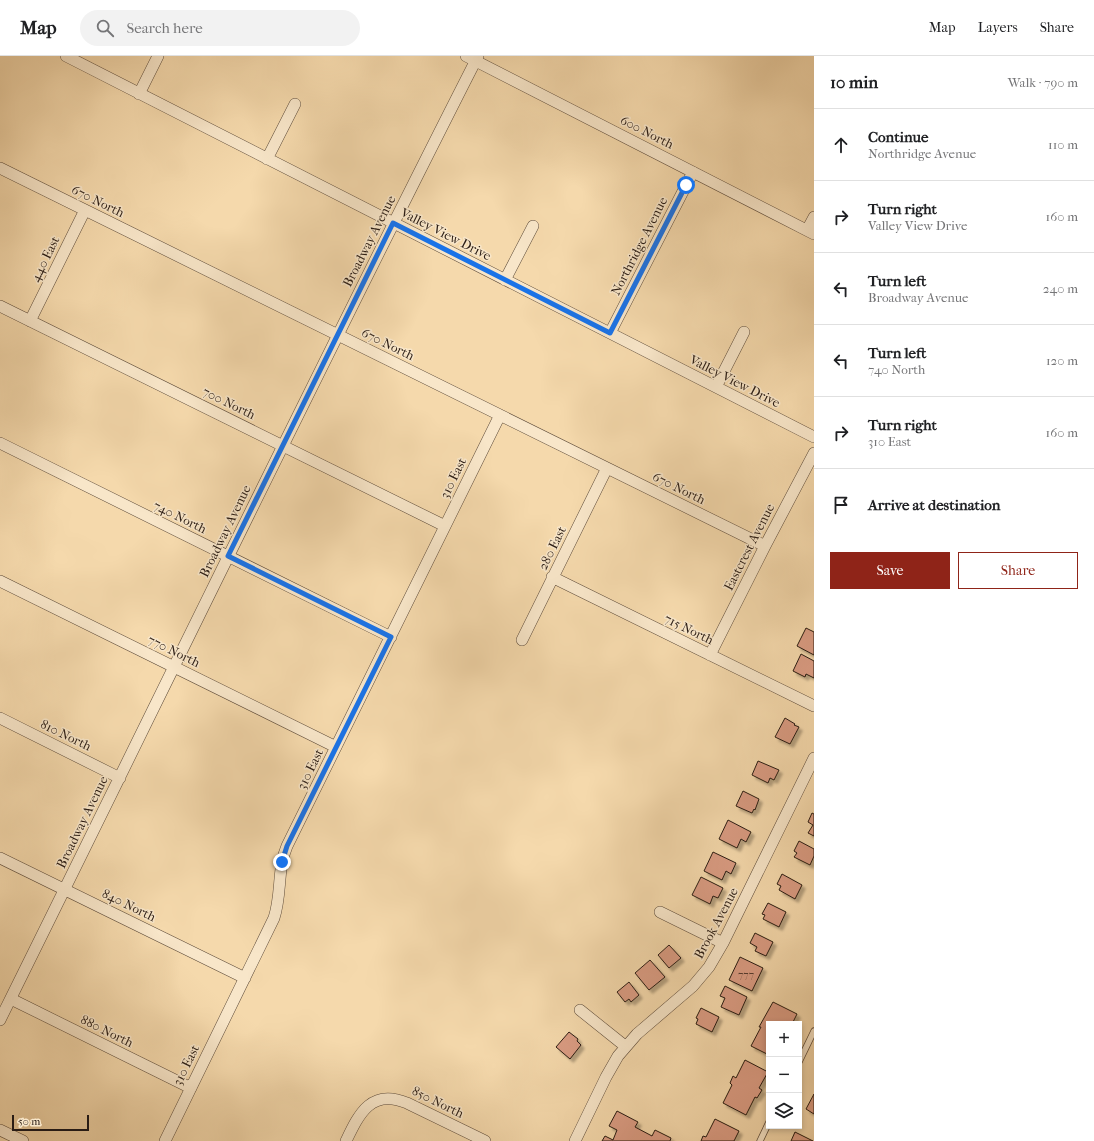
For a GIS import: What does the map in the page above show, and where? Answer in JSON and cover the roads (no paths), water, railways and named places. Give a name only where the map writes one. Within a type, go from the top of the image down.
[{"type":"street","name":"Valley View Drive","points":[[66,56],[814,437]]},
{"type":"street","points":[[139,94],[158,56]]},
{"type":"street","name":"600 North","points":[[473,58],[811,232]]},
{"type":"street","name":"Broadway Avenue","points":[[0,1020],[473,58]]},
{"type":"street","points":[[267,159],[295,104]]},
{"type":"street","name":"670 North","points":[[0,168],[764,546]]},
{"type":"street","name":"Northridge Avenue","points":[[610,333],[693,172]]},
{"type":"street","name":"440 East","points":[[30,321],[85,210]]},
{"type":"street","points":[[811,232],[814,217]]},
{"type":"street","points":[[505,280],[533,226]]},
{"type":"street","name":"700 North","points":[[0,306],[446,526]]},
{"type":"street","points":[[716,387],[744,332]]},
{"type":"street","name":"310 East","points":[[165,1141],[271,926],[277,910],[280,893],[282,862],[285,851],[500,415]]},
{"type":"street","name":"740 North","points":[[0,443],[391,637]]},
{"type":"street","name":"Eastcrest Avenue","points":[[710,655],[764,546],[814,453]]},
{"type":"street","name":"280 East","points":[[522,640],[606,468]]},
{"type":"street","name":"715 North","points":[[552,577],[814,706]]},
{"type":"street","name":"770 North","points":[[0,581],[336,747]]},
{"type":"street","name":"810 North","points":[[0,718],[120,778]]},
{"type":"street","name":"Brook Avenue","points":[[575,1141],[612,1066],[626,1046],[637,1034],[693,986],[708,967],[723,943],[814,758]]},
{"type":"street","name":"840 North","points":[[0,858],[245,978]]},
{"type":"street","points":[[660,912],[723,943]]},
{"type":"street","name":"880 North","points":[[11,999],[191,1088]]},
{"type":"street","points":[[580,1010],[626,1046]]},
{"type":"street","name":"850 North","points":[[346,1141],[364,1109],[376,1102],[388,1099],[401,1100],[485,1141]]},
{"type":"street","points":[[0,1130],[23,1141]]},
{"type":"lane","points":[[801,1057],[814,1031]]},
{"type":"lane","points":[[760,1141],[766,1128]]}]
